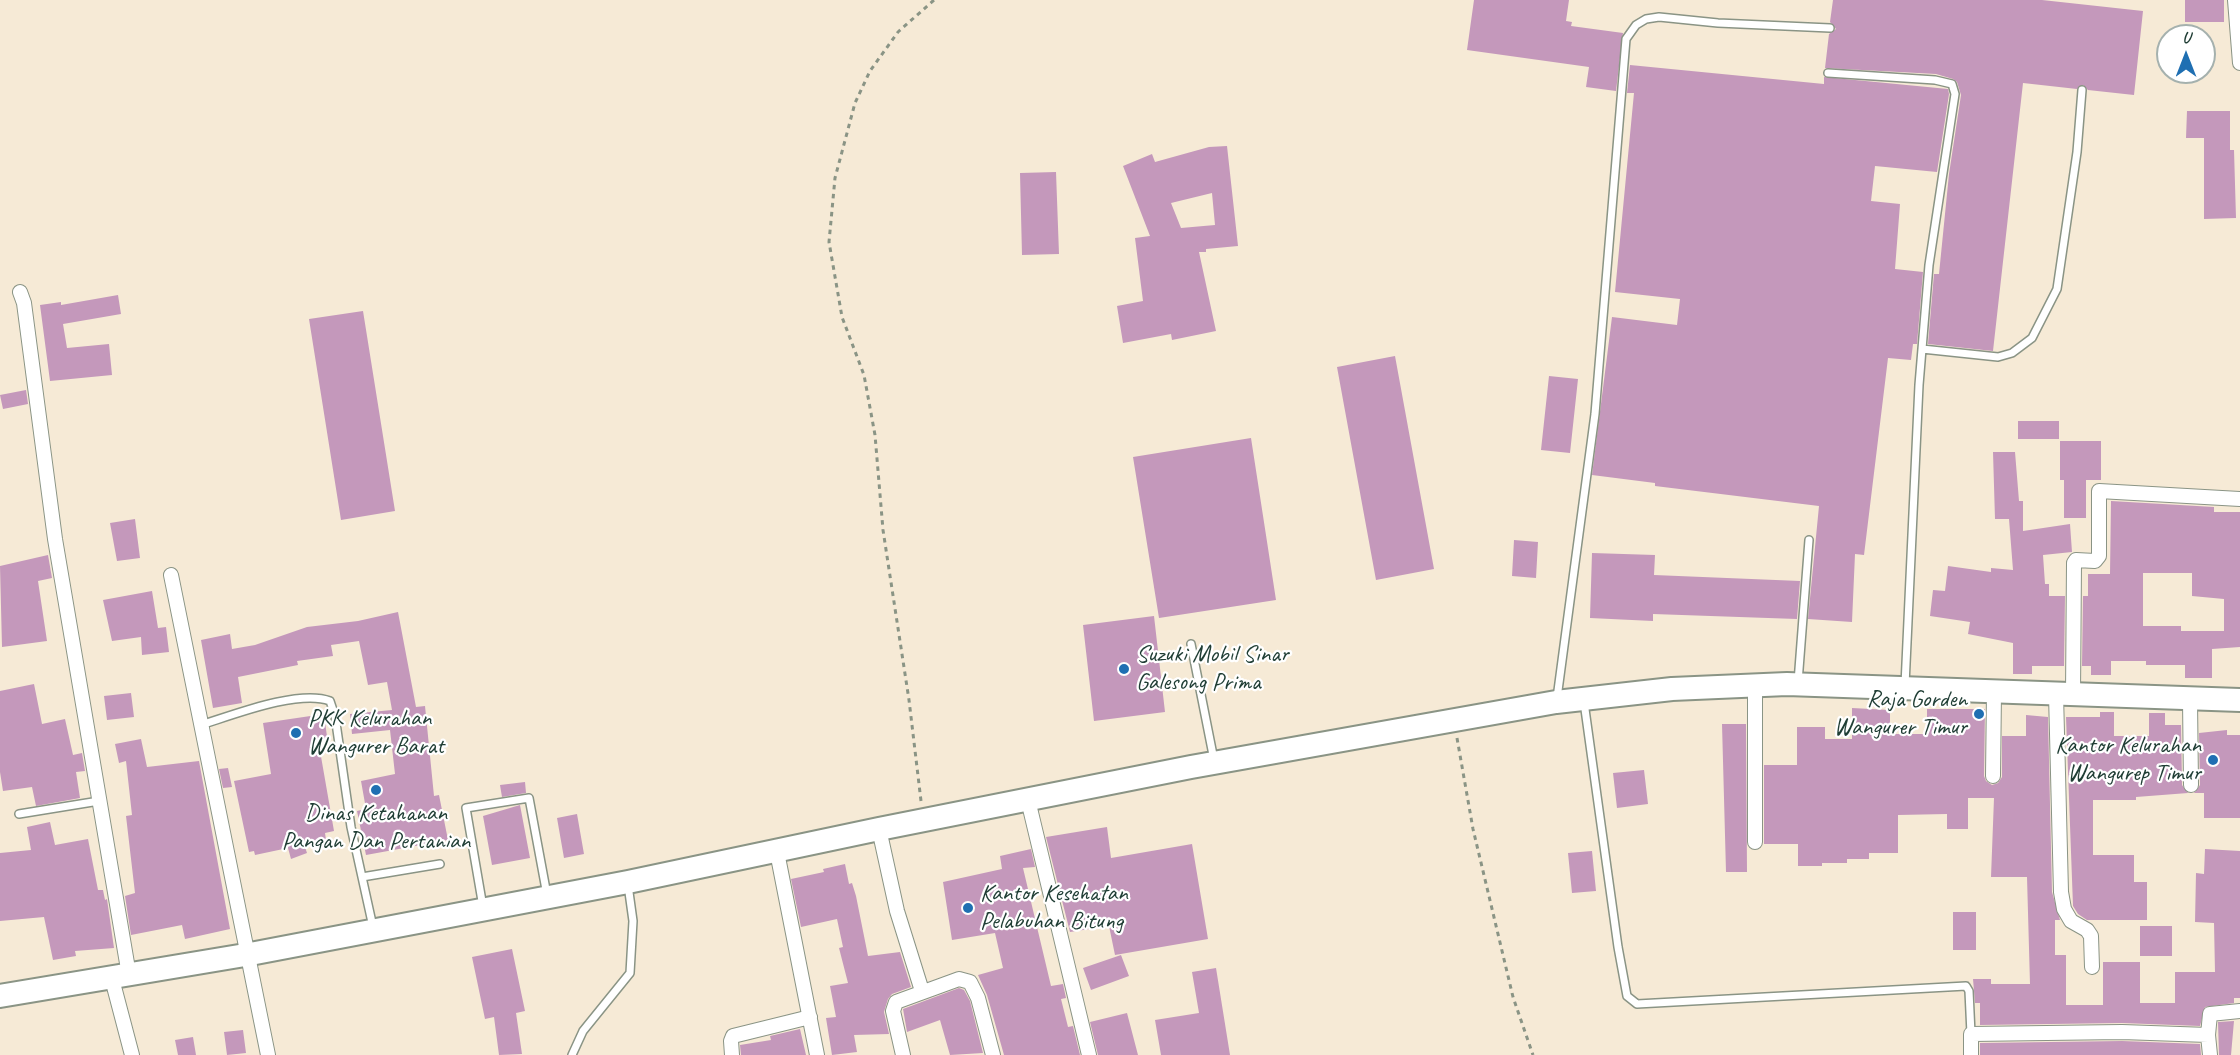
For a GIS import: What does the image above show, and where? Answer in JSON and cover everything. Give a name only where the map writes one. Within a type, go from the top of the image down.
[{"type":"highway","points":[[0,996],[245,955],[628,882],[879,829],[1215,763],[1556,702],[1672,688],[1755,684],[1905,687],[2190,700],[2240,700]]},
{"type":"street","points":[[2235,0],[2240,63]]},
{"type":"street","points":[[20,292],[24,303],[55,539],[99,801],[132,1055]]},
{"type":"street","points":[[2092,966],[2091,936],[2087,930],[2071,921],[2064,909],[2061,892],[2065,694],[2074,562],[2076,560],[2095,561],[2099,556],[2099,491],[2240,499]]},
{"type":"street","points":[[171,575],[245,955],[268,1055]]},
{"type":"street","points":[[1755,684],[1755,842]]},
{"type":"street","points":[[1992,776],[1994,692]]},
{"type":"street","points":[[2190,700],[2191,785]]},
{"type":"street","points":[[1028,800],[1089,1055]]},
{"type":"street","points":[[879,829],[897,911],[922,991]]},
{"type":"street","points":[[777,852],[817,1055]]},
{"type":"street","points":[[903,1055],[892,1007],[901,999],[959,979],[970,982],[978,998],[993,1055]]},
{"type":"street","points":[[2210,1055],[2208,1035],[2210,1014],[2240,1011]]},
{"type":"street","points":[[732,1055],[731,1041],[734,1036],[810,1017]]},
{"type":"street","points":[[1971,1055],[1971,1034],[2122,1032],[2208,1035]]},
{"type":"lane","points":[[1556,702],[1595,414],[1626,39],[1636,25],[1646,19],[1659,17],[1718,23],[1830,28]]},
{"type":"lane","points":[[1828,73],[1935,80],[1952,84],[1955,94],[1929,265],[1922,349],[1905,687]]},
{"type":"lane","points":[[1922,349],[1998,357],[2012,353],[2032,338],[2057,289],[2072,186],[2082,90]]},
{"type":"lane","points":[[1798,684],[1809,540]]},
{"type":"lane","points":[[1191,644],[1215,763]]},
{"type":"lane","points":[[201,725],[262,705],[313,697],[330,701],[335,716],[344,788],[374,930]]},
{"type":"lane","points":[[1584,699],[1618,947],[1627,996],[1636,1004],[1965,986],[1969,991],[1971,1034]]},
{"type":"lane","points":[[483,910],[466,808],[529,798],[547,897]]},
{"type":"lane","points":[[19,814],[99,801]]},
{"type":"lane","points":[[362,877],[440,864]]},
{"type":"lane","points":[[572,1055],[583,1031],[630,973],[633,921],[628,882]]},
{"type":"path","points":[[923,821],[909,700],[883,530],[875,435],[864,375],[842,317],[829,242],[835,178],[855,103],[870,71],[898,32],[934,0]]},
{"type":"path","points":[[1453,719],[1473,828],[1513,997],[1533,1055]]},
{"type":"building","points":[[1474,0],[1569,0],[1566,21],[1572,22],[1571,26],[1623,33],[1616,91],[1586,87],[1589,67],[1467,50]]},
{"type":"building","points":[[1833,0],[2042,0],[2143,11],[2134,95],[2088,90],[2083,85],[2077,89],[2023,83],[1993,351],[1928,344],[1934,274],[1939,274],[1949,174],[1961,95],[1957,82],[1936,74],[1825,68],[1829,34],[1836,29],[1830,22]]},
{"type":"building","points":[[2185,0],[2224,0],[2224,22],[2185,22]]},
{"type":"building","points":[[1630,65],[1824,84],[1824,77],[1948,89],[1937,172],[1875,166],[1871,201],[1900,204],[1895,269],[1923,272],[1917,344],[1913,344],[1911,360],[1888,358],[1864,555],[1855,554],[1852,622],[1808,619],[1819,506],[1655,486],[1655,483],[1592,475],[1612,317],[1677,325],[1680,299],[1615,292],[1634,93],[1627,93]]},
{"type":"building","points":[[2187,111],[2230,111],[2230,150],[2234,150],[2236,218],[2204,219],[2204,138],[2186,138]]},
{"type":"building","points":[[1227,146],[1238,246],[1206,249],[1206,252],[1199,252],[1216,331],[1172,340],[1171,334],[1123,343],[1117,306],[1143,301],[1135,238],[1150,236],[1123,166],[1152,154],[1155,162],[1209,147]],"holes":[[[1212,193],[1215,225],[1181,228],[1171,203]]]},
{"type":"building","points":[[1056,172],[1059,254],[1022,255],[1020,173]]},
{"type":"building","points":[[118,295],[121,314],[63,324],[67,348],[109,344],[112,375],[50,381],[40,305],[61,302],[61,305]]},
{"type":"building","points":[[363,311],[395,511],[341,520],[309,319]]},
{"type":"building","points":[[1395,356],[1434,569],[1376,580],[1337,367]]},
{"type":"building","points":[[1549,376],[1578,379],[1570,453],[1541,450]]},
{"type":"building","points":[[26,390],[28,404],[3,409],[0,395]]},
{"type":"building","points":[[2018,421],[2059,421],[2059,439],[2018,439]]},
{"type":"building","points":[[1251,438],[1276,600],[1159,618],[1133,457]]},
{"type":"building","points":[[2060,441],[2101,441],[2101,480],[2086,480],[2086,518],[2064,518],[2064,480],[2060,480]]},
{"type":"building","points":[[1993,452],[2015,452],[2019,501],[2023,501],[2023,531],[2070,524],[2072,552],[2043,555],[2045,584],[2049,584],[2049,596],[2065,596],[2064,666],[2032,666],[2032,674],[2013,674],[2013,643],[1968,634],[1970,622],[1930,616],[1933,590],[1945,591],[1948,566],[1991,572],[1991,568],[2013,570],[2009,519],[1995,519]]},
{"type":"building","points":[[2111,501],[2214,507],[2214,512],[2240,512],[2240,647],[2212,649],[2212,678],[2185,678],[2185,665],[2146,665],[2146,661],[2111,661],[2111,675],[2091,675],[2091,666],[2082,666],[2083,596],[2088,596],[2088,574],[2110,574]],"holes":[[[2143,573],[2192,573],[2192,596],[2224,599],[2224,631],[2181,631],[2181,626],[2143,626]]]},
{"type":"building","points":[[135,519],[140,558],[117,561],[110,523]]},
{"type":"building","points":[[1514,540],[1538,542],[1536,578],[1512,576]]},
{"type":"building","points":[[1592,553],[1655,555],[1654,575],[1800,581],[1797,619],[1653,614],[1653,621],[1590,618]]},
{"type":"building","points":[[48,555],[52,578],[38,581],[47,641],[2,647],[0,566]]},
{"type":"building","points":[[152,591],[158,628],[166,627],[169,652],[142,655],[141,637],[112,641],[103,600]]},
{"type":"building","points":[[398,612],[416,707],[425,706],[434,796],[439,795],[448,840],[366,855],[357,811],[366,809],[361,781],[395,774],[390,730],[352,734],[350,714],[392,710],[387,682],[368,685],[359,641],[331,645],[333,656],[297,661],[298,665],[238,677],[242,703],[213,708],[201,640],[230,634],[232,649],[255,645],[307,627],[358,621]]},
{"type":"building","name":"Suzuki Mobil Sinar Galesong Prima","points":[[1154,616],[1165,712],[1094,721],[1083,625]]},
{"type":"building","points":[[34,684],[42,724],[65,719],[73,755],[82,753],[85,771],[76,772],[80,798],[36,806],[32,787],[3,791],[0,772],[0,691]]},
{"type":"building","points":[[131,693],[134,717],[107,720],[104,696]]},
{"type":"building","points":[[1852,708],[1890,710],[1890,734],[1927,734],[1927,709],[1985,709],[1984,776],[1986,781],[1992,785],[1998,783],[2002,777],[2002,736],[2026,736],[2026,715],[2048,717],[2052,892],[2060,920],[2055,920],[2055,955],[2066,955],[2066,1005],[2103,1005],[2103,962],[2140,962],[2140,1003],[2175,1003],[2175,972],[2215,972],[2214,923],[2195,922],[2196,873],[2204,874],[2205,849],[2240,851],[2240,998],[2234,998],[2234,1003],[2205,1007],[2200,1026],[2122,1023],[1980,1025],[1980,1003],[1975,1003],[1973,979],[1991,979],[1991,984],[2030,984],[2027,877],[1991,877],[1994,798],[1968,798],[1968,829],[1947,829],[1947,814],[1898,815],[1898,853],[1869,853],[1869,859],[1847,859],[1847,863],[1822,863],[1822,866],[1798,866],[1798,844],[1764,844],[1764,765],[1797,765],[1797,727],[1825,727],[1825,739],[1852,739]]},
{"type":"building","points":[[2100,712],[2114,712],[2114,736],[2149,736],[2149,713],[2165,713],[2165,725],[2181,725],[2182,785],[2188,793],[2136,797],[2136,800],[2093,800],[2093,855],[2134,855],[2134,882],[2147,882],[2147,920],[2087,920],[2078,914],[2073,906],[2066,717],[2100,717]]},
{"type":"building","points":[[324,714],[328,744],[319,745],[334,831],[325,833],[326,840],[304,844],[307,853],[291,859],[288,848],[255,855],[254,851],[249,852],[234,781],[271,774],[263,723]]},
{"type":"building","points":[[1722,724],[1746,724],[1747,872],[1726,872]]},
{"type":"building","points":[[2227,730],[2227,735],[2240,735],[2240,818],[2204,818],[2204,793],[2194,793],[2200,785],[2199,733]]},
{"type":"building","points":[[141,739],[147,767],[199,761],[230,929],[185,939],[182,925],[131,935],[125,896],[135,893],[126,816],[132,815],[126,761],[119,763],[115,744]]},
{"type":"building","points":[[228,768],[232,787],[223,788],[219,769]]},
{"type":"building","points":[[1644,770],[1648,804],[1617,808],[1613,773]]},
{"type":"building","points":[[525,782],[526,793],[502,797],[500,785]]},
{"type":"building","points":[[520,805],[530,858],[492,865],[483,816]]},
{"type":"building","points":[[577,814],[584,854],[564,858],[557,818]]},
{"type":"building","points":[[50,822],[55,845],[88,839],[98,890],[103,890],[105,900],[107,899],[114,948],[75,951],[76,956],[53,960],[44,917],[0,921],[0,853],[31,850],[27,827]]},
{"type":"building","points":[[1107,827],[1111,858],[1192,844],[1208,939],[1115,955],[1109,926],[1070,932],[1046,837]]},
{"type":"building","points":[[1031,849],[1035,867],[1023,868],[1051,986],[1063,984],[1066,998],[1061,999],[1068,1027],[1073,1026],[1080,1055],[1004,1055],[987,995],[978,975],[1003,968],[995,933],[952,940],[943,882],[1002,869],[1000,856]]},
{"type":"building","points":[[1592,851],[1596,891],[1572,893],[1568,853]]},
{"type":"building","points":[[845,864],[849,884],[852,883],[856,896],[868,956],[900,952],[911,987],[892,994],[888,999],[884,1012],[889,1034],[854,1035],[857,1052],[832,1055],[826,1018],[836,1017],[830,986],[848,983],[839,948],[843,947],[837,919],[801,927],[791,879],[824,872],[823,869]]},
{"type":"building","points":[[1953,912],[1976,912],[1976,950],[1953,950]]},
{"type":"building","points":[[2140,926],[2172,926],[2172,956],[2140,956]]},
{"type":"building","points":[[512,949],[525,1011],[516,1013],[522,1054],[499,1055],[494,1017],[485,1019],[472,957]]},
{"type":"building","points":[[1121,955],[1129,976],[1091,990],[1083,968]]},
{"type":"building","points":[[1216,968],[1230,1055],[1161,1055],[1155,1020],[1199,1013],[1192,972]]},
{"type":"building","points":[[959,988],[964,990],[970,1001],[983,1053],[950,1055],[940,1020],[907,1032],[903,1009]]},
{"type":"building","points":[[1127,1013],[1138,1055],[1098,1055],[1090,1022]]},
{"type":"building","points":[[2234,1021],[2231,1055],[2219,1055],[2218,1022]]},
{"type":"building","points":[[800,1029],[806,1055],[741,1055],[740,1045],[771,1040],[770,1036]]},
{"type":"building","points":[[243,1030],[246,1053],[227,1055],[224,1032]]},
{"type":"building","points":[[193,1037],[196,1055],[178,1055],[175,1040]]},
{"type":"building","points":[[2122,1041],[2200,1044],[2201,1055],[1980,1055],[1980,1043]]},
{"type":"place","name":"Suzuki Mobil Sinar Galesong Prima","points":[[1124,669]]},
{"type":"place","name":"Raja Gorden Wangurer Timur","points":[[1979,714]]},
{"type":"place","name":"PKK Kelurahan Wangurer Barat","points":[[296,733]]},
{"type":"place","name":"Kantor Kelurahan Wangurep Timur","points":[[2213,760]]},
{"type":"place","name":"Dinas Ketahanan Pangan Dan Pertanian","points":[[376,790]]},
{"type":"place","name":"Kantor Kesehatan Pelabuhan Bitung","points":[[968,908]]}]
